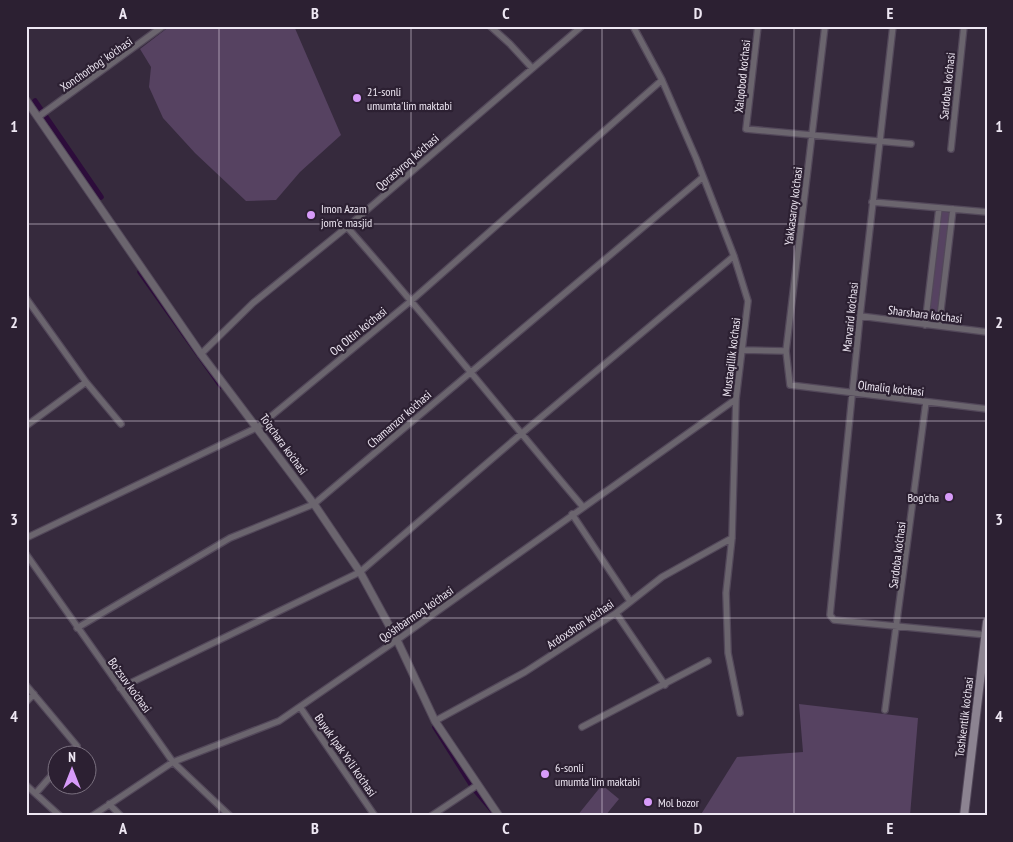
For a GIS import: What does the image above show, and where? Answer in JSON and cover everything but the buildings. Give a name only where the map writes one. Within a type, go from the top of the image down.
[{"type":"main road","name":"Toshkentlik ko'chasi","points":[[964,816],[987,622]]},
{"type":"street","name":"Xonchorbog' ko'chasi","points":[[38,117],[163,26]]},
{"type":"street","points":[[490,26],[532,68]]},
{"type":"street","name":"Qorasiyroq ko'chasi","points":[[201,354],[253,303],[347,226],[582,26]]},
{"type":"street","name":"Mustaqillik ko'chasi","points":[[633,26],[662,80],[703,177],[734,256],[748,300],[736,399],[732,538],[726,593],[728,653],[740,713]]},
{"type":"street","name":"Xalqobod ko'chasi","points":[[758,26],[746,129],[812,136]]},
{"type":"street","name":"Yakkasaroy ko'chasi","points":[[792,387],[789,380],[786,351],[825,26]]},
{"type":"street","name":"Marvarid ko'chasi","points":[[893,26],[872,202],[830,615],[834,620],[898,625]]},
{"type":"street","name":"Sardoba ko'chasi","points":[[951,149],[964,26]]},
{"type":"street","name":"Oq Oltin ko'chasi","points":[[26,538],[258,426],[412,300],[662,80]]},
{"type":"street","name":"To'qchara ko'chasi","points":[[26,100],[201,354],[258,426],[360,572],[397,640],[435,721],[476,786],[499,816]]},
{"type":"street","points":[[812,136],[911,144]]},
{"type":"street","name":"Chamanzor ko'chasi","points":[[77,628],[230,538],[314,504],[703,177]]},
{"type":"street","points":[[872,202],[987,212]]},
{"type":"street","points":[[925,324],[939,208]]},
{"type":"street","points":[[939,326],[953,209]]},
{"type":"street","points":[[347,226],[412,300],[469,372],[583,507]]},
{"type":"street","points":[[120,688],[360,572],[521,434],[734,256]]},
{"type":"street","points":[[26,298],[86,382],[121,424]]},
{"type":"street","name":"Sharshara ko'chasi","points":[[860,316],[987,332]]},
{"type":"street","points":[[743,350],[786,351]]},
{"type":"street","points":[[26,417],[29,424],[86,382]]},
{"type":"street","name":"Olmaliq ko'chasi","points":[[792,387],[987,409]]},
{"type":"street","name":"Qo'shbarmoq ko'chasi","points":[[92,816],[173,762],[279,721],[397,640],[736,399]]},
{"type":"street","name":"Sardoba ko'chasi","points":[[885,710],[898,625],[926,402]]},
{"type":"street","points":[[572,514],[630,601]]},
{"type":"street","name":"Ardoxshon ko'chasi","points":[[435,721],[525,672],[616,613],[662,577],[732,538]]},
{"type":"street","name":"Bo'zsuv ko'chasi","points":[[26,554],[173,762],[230,816]]},
{"type":"street","points":[[616,613],[665,685]]},
{"type":"street","points":[[898,625],[986,635]]},
{"type":"street","points":[[582,727],[708,662]]},
{"type":"street","points":[[26,685],[75,744]]},
{"type":"street","points":[[26,702],[34,694]]},
{"type":"street","name":"Buyuk Ipak Yo'li ko'chasi","points":[[300,707],[376,816]]},
{"type":"street","points":[[36,793],[48,779]]},
{"type":"street","points":[[26,785],[60,816]]},
{"type":"street","points":[[432,816],[476,786]]},
{"type":"street","points":[[109,804],[121,816]]},
{"type":"shaded area","points":[[170,26],[294,26],[341,135],[300,172],[276,200],[246,201],[195,153],[163,118],[149,87],[151,67],[140,49]]},
{"type":"shaded area","points":[[942,211],[951,213],[936,322],[928,321]]},
{"type":"shaded area","points":[[799,704],[918,718],[910,816],[700,816],[737,757],[803,752]]},
{"type":"shaded area","points":[[602,785],[619,799],[605,816],[577,816]]},
{"type":"waterway","points":[[35,101],[101,197]]},
{"type":"waterway","points":[[140,272],[221,386]]},
{"type":"waterway","points":[[435,727],[471,784]]},
{"type":"waterway","points":[[476,791],[492,810]]},
{"type":"place","name":"21-sonli umumta'lim maktabi","points":[[357,98]]},
{"type":"place","name":"Imon Azam jom'e masjid","points":[[311,215]]},
{"type":"place","name":"Bog'cha","points":[[949,497]]},
{"type":"place","name":"6-sonli umumta'lim maktabi","points":[[545,774]]},
{"type":"place","name":"Mol bozor","points":[[648,802]]}]
